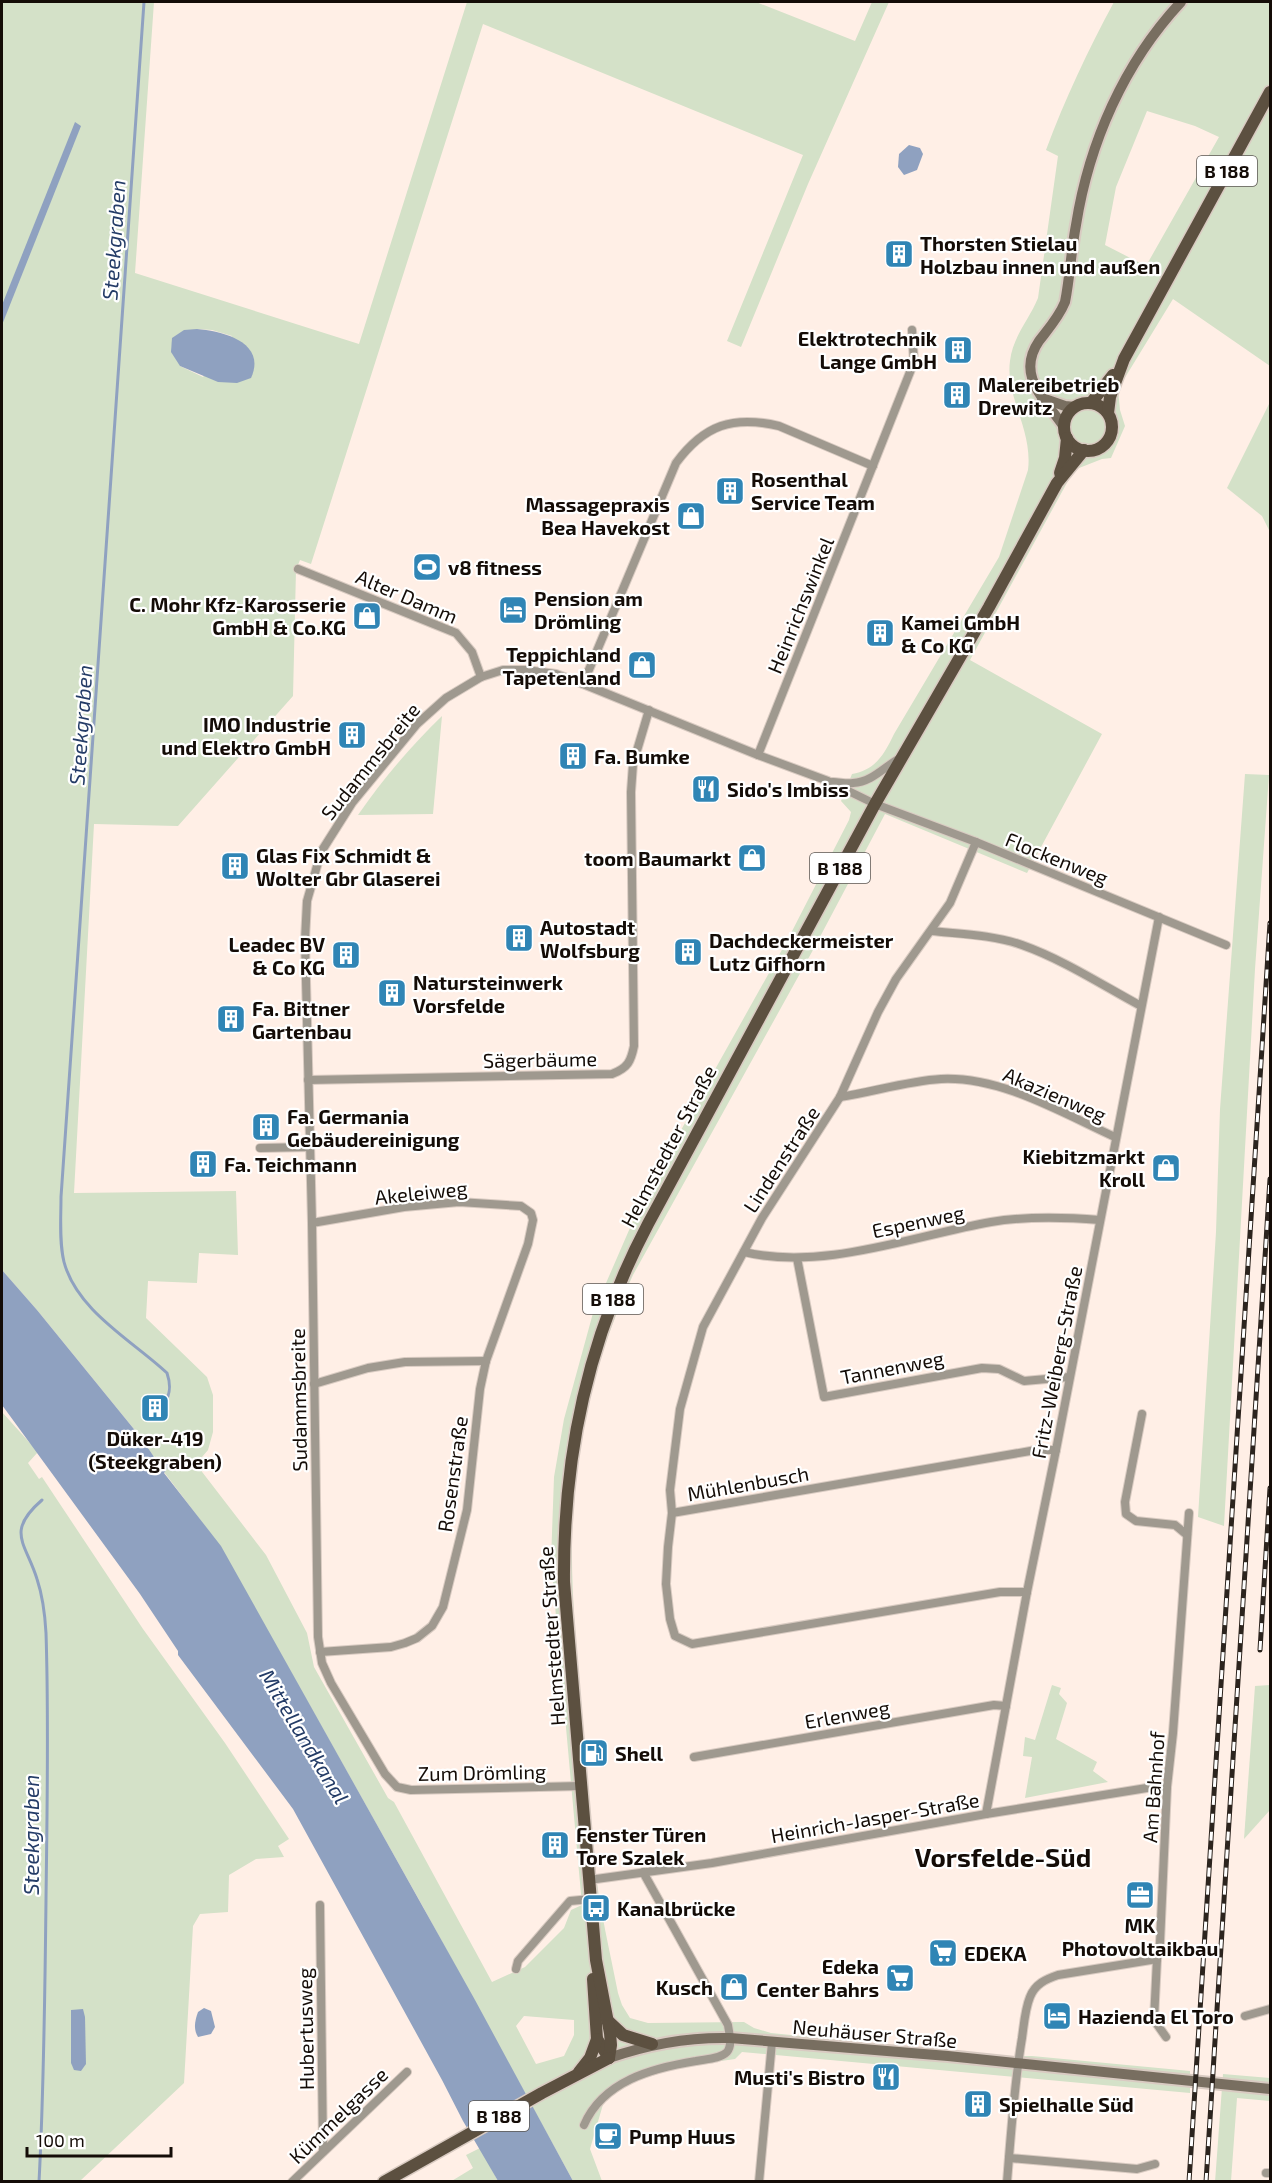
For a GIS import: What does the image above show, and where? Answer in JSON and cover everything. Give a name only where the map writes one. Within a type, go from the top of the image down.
[{"type":"main road","points":[[1042,398],[1065,406],[1091,403],[1101,407],[1107,413],[1112,425],[1109,438],[1098,448],[1084,450],[1077,448],[1042,398],[1032,381],[1030,370],[1033,352],[1065,302],[1080,200],[1104,125],[1130,70],[1160,26],[1181,2]]},
{"type":"main road","name":"B 188","points":[[1091,403],[1124,359],[1270,92]]},
{"type":"main road","name":"B 188","points":[[1107,413],[1110,397],[1124,359]]},
{"type":"main road","points":[[1066,433],[1067,416],[1075,406]]},
{"type":"main road","name":"Helmstedter Straße","points":[[1057,483],[1065,458],[1066,433]]},
{"type":"main road","name":"Helmstedter Straße","points":[[609,2058],[611,2045],[596,1960],[565,1605],[564,1557],[570,1460],[590,1367],[609,1307],[634,1250],[901,757],[989,607],[1057,483],[1084,450]]},
{"type":"main road","name":"Helmstedter Straße","points":[[596,1960],[593,1983],[597,2039],[609,2058]]},
{"type":"main road","points":[[607,2020],[623,2035],[652,2044]]},
{"type":"main road","name":"Neuhäuser Straße","points":[[609,2058],[652,2044],[696,2038],[730,2038],[948,2056],[1270,2089]]},
{"type":"main road","name":"B 188","points":[[578,2074],[590,2058],[597,2039]]},
{"type":"main road","name":"B 188","points":[[384,2181],[609,2058]]},
{"type":"street","name":"Heinrichswinkel","points":[[758,756],[914,362],[912,330]]},
{"type":"street","points":[[584,684],[676,463],[701,436],[717,426],[732,422],[763,422],[779,426],[873,466]]},
{"type":"street","name":"Alter Damm","points":[[298,569],[456,633],[472,652],[481,677]]},
{"type":"street","name":"Sudammsbreite","points":[[320,1652],[305,940],[307,901],[321,852],[352,803],[417,724],[446,698],[481,677],[503,670],[526,670],[556,674],[584,684],[758,756],[828,781],[875,804]]},
{"type":"street","name":"Sägerbäume","points":[[308,1080],[612,1074],[624,1070],[631,1061],[634,1046],[631,792],[633,764],[649,710]]},
{"type":"street","name":"Sudammsbreite","points":[[828,781],[852,783],[870,779],[885,766],[901,757]]},
{"type":"street","name":"Flockenweg","points":[[875,804],[975,842],[1226,945]]},
{"type":"street","name":"Lindenstraße","points":[[672,1514],[670,1490],[680,1409],[703,1327],[762,1218],[840,1097],[878,1012],[896,979],[950,903],[975,842]]},
{"type":"street","name":"Fritz-Weiberg-Straße","points":[[986,1814],[1159,917]]},
{"type":"street","points":[[932,931],[987,937],[1021,945],[1050,957],[1141,1006]]},
{"type":"street","name":"Akazienweg","points":[[840,1097],[942,1079],[973,1082],[1018,1092],[1115,1137]]},
{"type":"street","points":[[260,1148],[310,1147]]},
{"type":"street","name":"Akeleiweg","points":[[312,1223],[404,1207],[449,1203],[515,1204],[526,1208],[531,1213]]},
{"type":"street","name":"Rosenstraße","points":[[320,1652],[398,1645],[425,1632],[438,1617],[448,1593],[467,1510],[480,1389],[486,1361],[532,1231],[531,1213]]},
{"type":"street","name":"Espenweg","points":[[744,1252],[765,1257],[797,1258],[860,1250],[1023,1217],[1100,1220]]},
{"type":"street","name":"Tannenweg","points":[[797,1258],[824,1397],[982,1368],[999,1369],[1024,1382],[1069,1377]]},
{"type":"street","points":[[314,1384],[368,1368],[405,1362],[486,1361]]},
{"type":"street","points":[[1142,1414],[1125,1502],[1126,1514],[1136,1521],[1175,1525],[1187,1535]]},
{"type":"street","name":"Mühlenbusch","points":[[1027,1592],[1000,1592],[702,1644],[689,1643],[675,1636],[667,1596],[668,1546],[672,1514],[1036,1450],[1056,1450]]},
{"type":"street","name":"Am Bahnhof","points":[[1166,2037],[1154,2020],[1157,1959],[1162,1920],[1167,1787],[1189,1513]]},
{"type":"street","name":"Zum Drömling","points":[[320,1652],[331,1683],[385,1774],[397,1787],[411,1790],[581,1786]]},
{"type":"street","name":"Erlenweg","points":[[694,1757],[994,1705],[1006,1706]]},
{"type":"street","name":"Heinrich-Jasper-Straße","points":[[590,1881],[805,1847],[1145,1788],[1167,1787]]},
{"type":"street","points":[[585,2125],[590,2111],[600,2099],[625,2080],[677,2064],[726,2054],[729,2047],[728,2025],[643,1872]]},
{"type":"street","points":[[516,1969],[518,1961],[570,1901],[591,1899]]},
{"type":"street","name":"Hubertusweg","points":[[320,1905],[323,2151]]},
{"type":"street","points":[[1007,2181],[1018,2064],[1030,1996],[1046,1979],[1075,1971],[1157,1959]]},
{"type":"street","points":[[1245,2016],[1270,2009]]},
{"type":"street","points":[[759,2181],[772,2042]]},
{"type":"street","name":"Kümmelgasse","points":[[292,2181],[406,2073]]},
{"type":"street","points":[[1009,2158],[1137,2169],[1155,2164]]},
{"type":"green space","points":[[2,2],[154,2],[135,273],[359,344],[467,2],[756,2],[855,41],[872,2],[889,2],[808,184],[741,347],[727,341],[803,155],[483,24],[311,564],[300,560],[296,570],[293,696],[178,826],[94,824],[74,1193],[236,1191],[238,1255],[199,1253],[197,1283],[148,1281],[146,1318],[207,1377],[213,1395],[213,1432],[208,1450],[196,1464],[266,1555],[307,1633],[314,1667],[388,1798],[394,1802],[492,1982],[525,1967],[564,1928],[571,1910],[582,1905],[551,1561],[554,1477],[564,1419],[593,1313],[643,1198],[788,939],[849,820],[851,812],[841,801],[852,774],[867,769],[882,755],[999,557],[1028,470],[1027,441],[1011,387],[1010,361],[1018,336],[1038,298],[1058,156],[1046,150],[1053,131],[1077,75],[1114,2],[1270,2],[1270,366],[1173,299],[1118,389],[1120,410],[1125,426],[1111,458],[1102,459],[1074,470],[970,660],[1102,734],[1027,873],[885,814],[622,1299],[589,1401],[578,1454],[573,1510],[573,1602],[593,1850],[618,1993],[630,2018],[648,2023],[744,2022],[771,2033],[999,2056],[1032,2056],[1190,2071],[1190,2093],[742,2052],[735,2059],[679,2067],[642,2079],[631,2083],[604,2101],[590,2149],[602,2181],[573,2181],[422,1905],[220,1546],[164,1472],[170,1463],[167,1459],[158,1464],[142,1439],[2,1270]],"holes":[[[1147,111],[1195,126],[1219,137],[1146,266],[1105,245],[1116,187]],[[197,329],[212,330],[232,336],[203,377],[180,366]],[[524,2016],[574,2020],[574,2035],[564,2056],[536,2064],[516,2026]]]},
{"type":"green space","points":[[1270,402],[1270,532],[1262,516],[1227,488]]},
{"type":"green space","points":[[442,716],[433,814],[358,815],[397,764]]},
{"type":"green space","points":[[1245,774],[1269,775],[1255,969],[1224,1526],[1198,1517],[1216,1232],[1220,1109]]},
{"type":"green space","points":[[2,1412],[38,1452],[28,1463],[39,1479],[42,1477],[143,1629],[225,1743],[289,1839],[278,1846],[284,1857],[256,1859],[229,1875],[228,1912],[200,1914],[193,1926],[184,2083],[80,2181],[2,2181]]},
{"type":"green space","points":[[1052,1685],[1061,1688],[1059,1694],[1067,1703],[1056,1739],[1097,1762],[1093,1771],[1108,1782],[1025,1798],[1032,1757],[1023,1756],[1025,1737],[1035,1740]]},
{"type":"green space","points":[[1270,1685],[1270,1810],[1244,1839],[1255,1686]]},
{"type":"green space","points":[[1223,2074],[1270,2078],[1270,2101],[1237,2098],[1231,2181],[1215,2182]]},
{"type":"green space","points":[[480,2148],[498,2181],[450,2182],[473,2168],[466,2155]]},
{"type":"water","points":[[75,122],[81,126],[2,325],[2,305]]},
{"type":"water","points":[[909,145],[920,148],[923,154],[917,170],[904,175],[898,167],[899,154]]},
{"type":"water","points":[[197,329],[230,336],[248,348],[253,356],[254,366],[251,378],[237,383],[218,382],[180,366],[171,352],[172,338],[184,330]]},
{"type":"water","name":"Mittellandkanal","points":[[2,1270],[142,1439],[158,1463],[167,1459],[171,1463],[164,1473],[221,1546],[475,2000],[573,2181],[498,2181],[293,1809],[178,1655],[178,1651],[140,1594],[2,1405]]},
{"type":"water","points":[[204,2008],[211,2011],[215,2027],[211,2034],[198,2037],[195,2031],[195,2021],[198,2012]]},
{"type":"water","points":[[83,2009],[86,2064],[81,2071],[74,2070],[71,2063],[71,2010]]},
{"type":"waterway","name":"Steekgraben","points":[[144,2],[61,1197],[61,1246],[71,1280],[81,1296],[108,1324],[167,1373],[169,1390],[163,1405]]},
{"type":"waterway","name":"Steekgraben","points":[[39,2182],[45,1970],[48,1733],[46,1633],[41,1592],[24,1547],[21,1530],[24,1521],[42,1500]]},
{"type":"railway","points":[[1189,2182],[1270,923]]},
{"type":"railway","points":[[1206,2182],[1270,1179]]},
{"type":"railway","points":[[1260,1650],[1270,1488]]},
{"type":"place","name":"Thorsten Stielau Holzbau innen und außen","points":[[899,254]]},
{"type":"place","name":"Elektrotechnik Lange GmbH","points":[[958,350]]},
{"type":"place","name":"Malereibetrieb Drewitz","points":[[957,395]]},
{"type":"place","name":"Rosenthal Service Team","points":[[730,491]]},
{"type":"place","name":"Massagepraxis Bea Havekost","points":[[691,516]]},
{"type":"place","name":"v8 fitness","points":[[427,567]]},
{"type":"place","name":"Pension am Drömling","points":[[513,610]]},
{"type":"place","name":"C. Mohr Kfz-Karosserie GmbH & Co.KG","points":[[367,616]]},
{"type":"place","name":"Kamei GmbH & Co KG","points":[[880,633]]},
{"type":"place","name":"Teppichland Tapetenland","points":[[642,665]]},
{"type":"place","name":"IMO Industrie und Elektro GmbH","points":[[352,735]]},
{"type":"place","name":"Fa. Bumke","points":[[573,756]]},
{"type":"place","name":"Sido's Imbiss","points":[[706,789]]},
{"type":"place","name":"toom Baumarkt","points":[[752,858]]},
{"type":"place","name":"Glas Fix Schmidt & Wolter Gbr Glaserei","points":[[235,866]]},
{"type":"place","name":"Autostadt Wolfsburg","points":[[519,938]]},
{"type":"place","name":"Dachdeckermeister Lutz Gifhorn","points":[[688,952]]},
{"type":"place","name":"Leadec BV & Co KG","points":[[346,955]]},
{"type":"place","name":"Natursteinwerk Vorsfelde","points":[[392,993]]},
{"type":"place","name":"Fa. Bittner Gartenbau","points":[[231,1019]]},
{"type":"place","name":"Fa. Germania Gebäudereinigung","points":[[266,1127]]},
{"type":"place","name":"Fa. Teichmann","points":[[203,1164]]},
{"type":"place","name":"Kiebitzmarkt Kroll","points":[[1166,1168]]},
{"type":"place","name":"Düker-419 (Steekgraben)","points":[[155,1408]]},
{"type":"place","name":"Shell","points":[[594,1753]]},
{"type":"place","name":"Fenster Türen Tore Szalek","points":[[555,1845]]},
{"type":"place","name":"MK Photovoltaikbau","points":[[1140,1895]]},
{"type":"place","name":"Kanalbrücke","points":[[596,1908]]},
{"type":"place","name":"EDEKA","points":[[943,1953]]},
{"type":"place","name":"Edeka Center Bahrs","points":[[900,1978]]},
{"type":"place","name":"Kusch","points":[[734,1987]]},
{"type":"place","name":"Hazienda El Toro","points":[[1057,2016]]},
{"type":"place","name":"Musti's Bistro","points":[[886,2077]]},
{"type":"place","name":"Spielhalle Süd","points":[[978,2104]]},
{"type":"place","name":"Pump Huus","points":[[608,2136]]},
{"type":"district","name":"Vorsfelde-Süd","points":[[1003,1856]]}]
